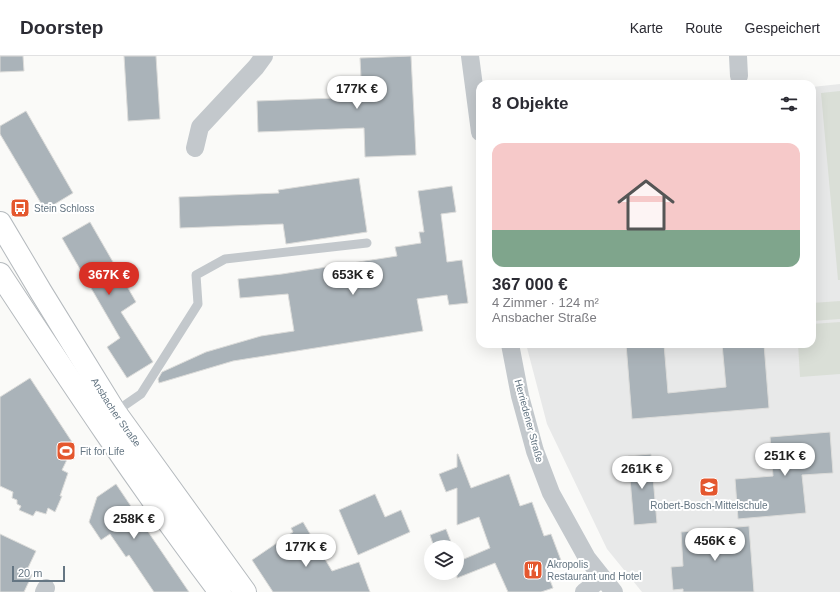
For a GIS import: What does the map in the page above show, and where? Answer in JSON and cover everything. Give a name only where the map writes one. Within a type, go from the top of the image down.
[{"type":"main road","name":"Ansbacher Straße","points":[[0,224],[115,412],[245,592]]},
{"type":"main road","name":"Ansbacher Straße","points":[[0,274],[110,440],[170,525],[220,592]]},
{"type":"street","points":[[195,148],[200,127],[256,67],[264,56]]},
{"type":"street","points":[[470,56],[476,102]]},
{"type":"street","points":[[738,56],[739,76]]},
{"type":"street","name":"Herriedener Straße","points":[[511,348],[520,396],[535,451],[551,493],[587,558],[614,592]]},
{"type":"street","points":[[584,592],[602,578]]},
{"type":"lane","points":[[115,412],[141,394],[198,304],[196,275],[225,259],[367,243]]},
{"type":"shaded area","name":"Robert-Bosch-Mittelschule","points":[[840,84],[840,592],[642,592],[607,549],[547,424],[527,348],[816,348],[816,87]]},
{"type":"shaded area","points":[[840,91],[840,280],[838,280],[821,93]]},
{"type":"shaded area","points":[[840,301],[840,319],[816,321],[816,303]]},
{"type":"shaded area","points":[[840,322],[840,374],[800,377],[798,348],[816,348],[816,324]]},
{"type":"building","points":[[0,56],[23,56],[24,71],[0,72]]},
{"type":"building","points":[[124,56],[156,56],[160,119],[128,121]]},
{"type":"building","points":[[411,56],[416,155],[365,157],[364,128],[258,132],[257,101],[362,97],[360,58]]},
{"type":"building","points":[[26,111],[73,193],[45,210],[0,134],[0,126]]},
{"type":"building","points":[[359,178],[367,232],[286,244],[283,224],[180,228],[179,197],[279,193],[278,190]]},
{"type":"building","points":[[452,186],[456,212],[441,214],[447,262],[462,260],[468,303],[449,305],[447,295],[417,299],[423,331],[233,361],[159,383],[158,379],[162,372],[206,352],[261,336],[294,331],[288,294],[240,298],[238,279],[282,274],[397,256],[395,247],[421,243],[419,232],[424,232],[418,191]]},
{"type":"building","points":[[90,222],[136,302],[121,312],[153,362],[127,378],[107,347],[120,338],[62,238]]},
{"type":"building","points":[[626,348],[664,348],[668,393],[726,387],[722,348],[764,348],[769,408],[632,419]]},
{"type":"building","points":[[30,378],[74,445],[62,470],[68,473],[60,496],[62,496],[55,512],[48,508],[46,514],[36,511],[33,516],[19,510],[21,506],[17,504],[17,500],[12,498],[13,492],[0,486],[0,397]]},
{"type":"building","points":[[830,432],[833,473],[802,475],[806,513],[738,519],[735,479],[773,476],[770,437]]},
{"type":"building","points":[[458,454],[471,488],[509,474],[520,506],[532,502],[544,536],[551,534],[562,563],[546,570],[553,588],[541,592],[508,592],[495,563],[464,575],[464,559],[490,548],[479,517],[457,525],[457,488],[446,492],[439,474],[457,467]]},
{"type":"building","points":[[651,454],[657,523],[634,525],[628,456]]},
{"type":"building","points":[[116,484],[189,592],[154,592],[129,555],[126,557],[110,534],[101,540],[89,522],[97,497]]},
{"type":"building","points":[[375,494],[385,517],[401,510],[410,532],[358,555],[339,510]]},
{"type":"building","points":[[303,522],[332,571],[359,562],[370,592],[273,592],[252,560],[293,532],[291,528]]},
{"type":"building","points":[[749,526],[754,592],[683,592],[683,589],[673,590],[671,567],[683,566],[681,532]]},
{"type":"building","points":[[446,529],[450,540],[432,540],[430,535]]},
{"type":"building","points":[[0,534],[36,551],[26,572],[32,575],[24,592],[0,592]]},
{"type":"place","name":"Stein Schloss","points":[[20,208]]},
{"type":"place","name":"Fit for Life","points":[[66,451]]},
{"type":"place","name":"Robert-Bosch-Mittelschule","points":[[709,487]]},
{"type":"place","name":"Akropolis Restaurant und Hotel","points":[[533,570]]}]
